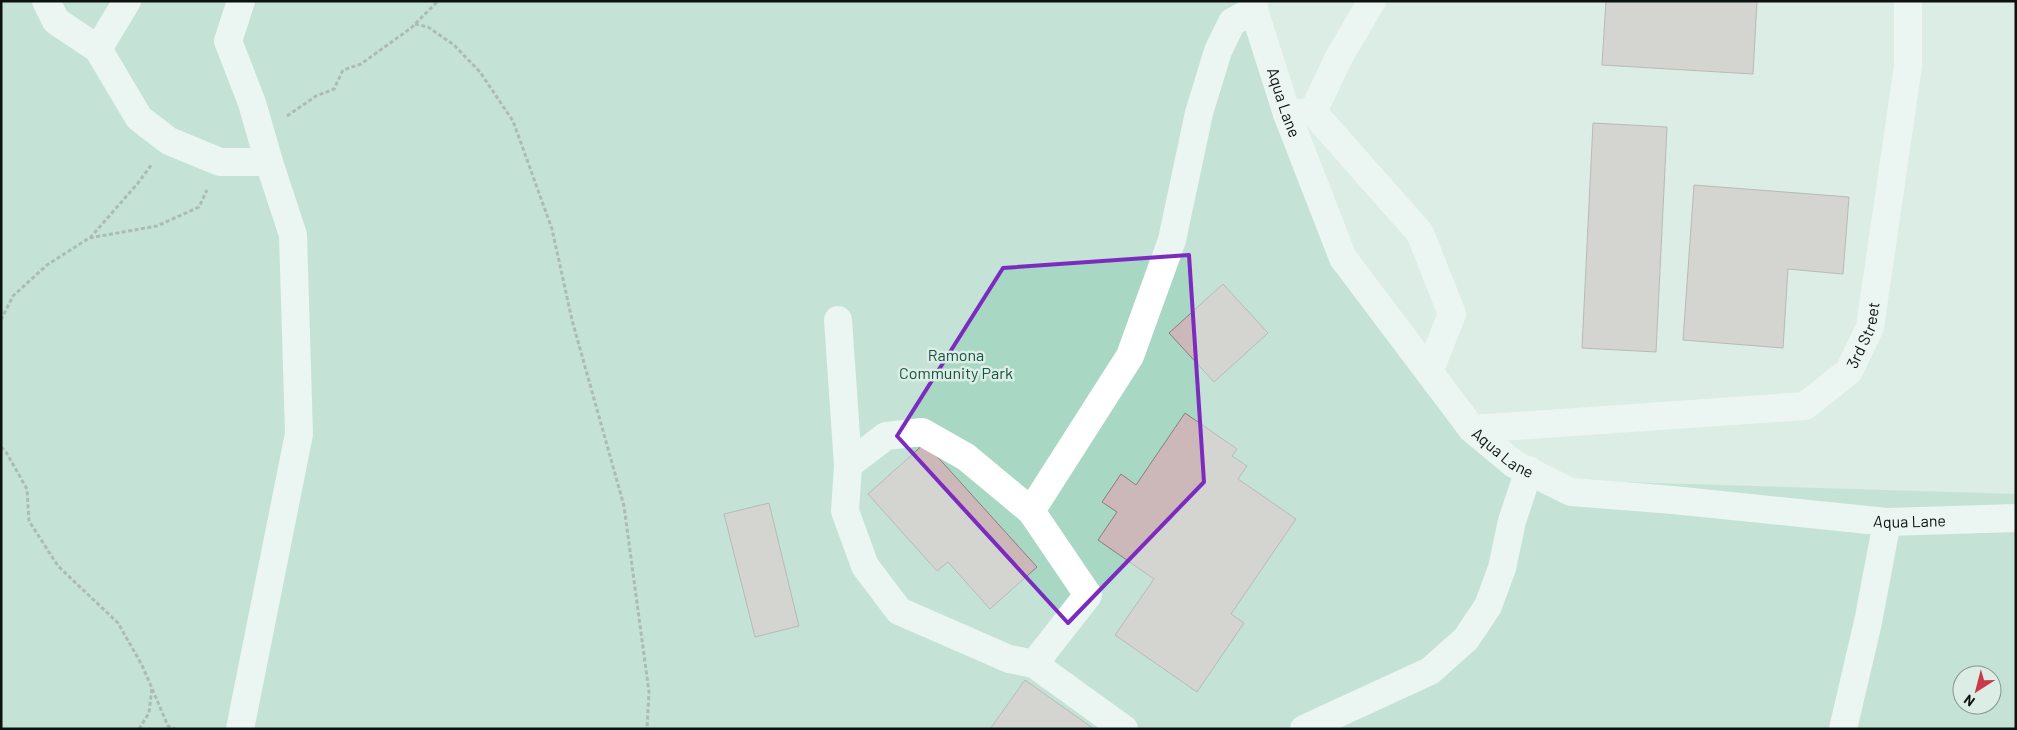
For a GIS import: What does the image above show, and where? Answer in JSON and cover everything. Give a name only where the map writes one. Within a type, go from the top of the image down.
[{"type":"street","points":[[46,1],[56,22],[98,49],[139,118],[170,141],[220,162],[269,162]]},
{"type":"street","points":[[98,49],[127,1]]},
{"type":"street","points":[[240,729],[299,434],[293,235],[252,103],[228,41],[241,1]]},
{"type":"street","points":[[1372,1],[1339,57],[1300,113],[1346,148],[1420,233],[1452,314],[1429,372]]},
{"type":"street","name":"3rd Street","points":[[1472,428],[1805,406],[1848,371],[1870,328],[1908,66],[1908,1]]},
{"type":"street","points":[[1031,511],[1130,356],[1172,240],[1199,112],[1218,51],[1232,22],[1254,6]]},
{"type":"street","name":"Aqua Lane","points":[[1254,6],[1300,113],[1342,258],[1472,428],[1514,464],[1571,492],[1673,500],[1887,522],[2016,518]]},
{"type":"street","points":[[838,320],[848,465],[845,511],[865,566],[899,611],[1009,659],[1034,664],[1124,729]]},
{"type":"street","points":[[848,465],[886,436],[922,432],[966,458],[1031,511],[1088,594],[1034,664]]},
{"type":"street","points":[[1304,729],[1430,671],[1466,640],[1488,606],[1500,576],[1512,522],[1529,470]]},
{"type":"street","points":[[1843,729],[1868,622],[1887,522]]},
{"type":"path","points":[[260,129],[288,116],[316,96],[334,89],[343,70],[361,64],[415,24],[438,1]]},
{"type":"path","points":[[415,24],[428,27],[454,45],[480,72],[513,121],[552,229],[572,320],[624,506],[649,692],[646,729]]},
{"type":"path","points":[[1,320],[13,296],[47,264],[90,238],[138,183],[170,141]]},
{"type":"path","points":[[90,238],[157,226],[199,207],[220,162]]},
{"type":"path","points":[[1,447],[6,452],[27,489],[29,521],[58,566],[118,623],[142,665],[168,726],[175,729]]},
{"type":"path","points":[[139,729],[149,713],[152,686]]},
{"type":"highlighted area","points":[[1189,255],[1204,482],[1068,623],[897,436],[1003,268]]},
{"type":"green space","name":"Ramona Community Park","points":[[1,1],[1251,1],[1323,220],[1482,439],[1542,476],[1586,481],[2016,494],[2016,729],[1,729]]},
{"type":"building","points":[[1606,1],[1757,1],[1753,74],[1602,65]]},
{"type":"building","points":[[1593,123],[1667,127],[1656,352],[1582,348]]},
{"type":"building","points":[[1694,185],[1849,197],[1843,274],[1788,269],[1783,348],[1683,340]]},
{"type":"building","points":[[1223,284],[1268,333],[1214,382],[1169,333]]},
{"type":"building","points":[[1185,413],[1237,449],[1232,456],[1247,466],[1238,479],[1296,519],[1231,614],[1244,623],[1197,692],[1115,635],[1154,579],[1098,540],[1117,512],[1102,502],[1121,474],[1136,485]]},
{"type":"building","points":[[925,443],[1037,567],[990,609],[948,562],[937,571],[868,494]]},
{"type":"building","points":[[769,503],[799,626],[755,637],[724,514]]},
{"type":"building","points":[[1025,680],[1094,729],[990,729]]}]
